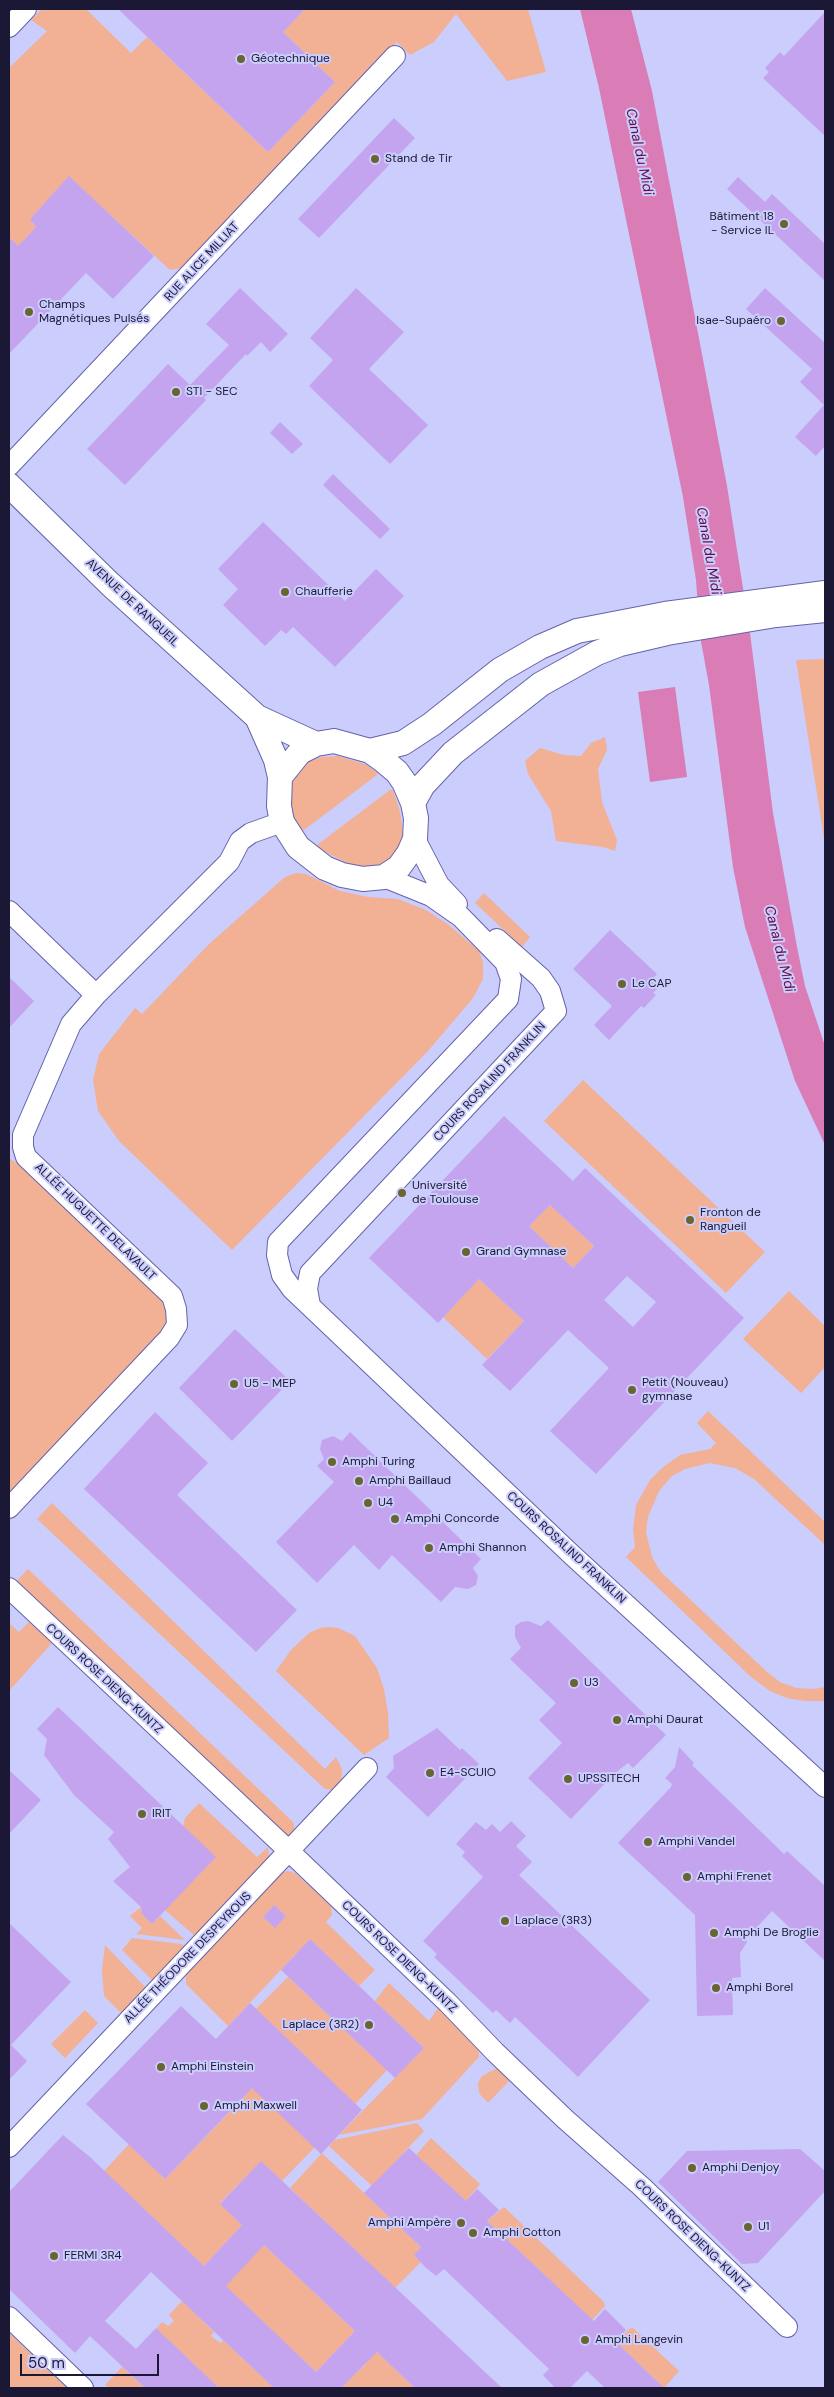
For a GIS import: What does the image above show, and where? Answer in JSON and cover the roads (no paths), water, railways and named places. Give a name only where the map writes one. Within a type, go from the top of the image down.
[{"type":"street","points":[[9,27],[26,9]]},
{"type":"street","name":"RUE ALICE MILLIAT","points":[[9,466],[395,56]]},
{"type":"street","name":"AVENUE DE RANGUEIL","points":[[9,485],[110,584],[257,717],[316,744]]},
{"type":"street","points":[[370,751],[403,743],[432,724],[500,670],[554,640],[591,627],[666,623],[774,607],[825,593]]},
{"type":"street","points":[[774,607],[825,610]]},
{"type":"street","points":[[413,803],[423,785],[443,762],[541,684],[597,653],[627,642],[666,623]]},
{"type":"street","name":"AVENUE DE RANGUEIL","points":[[257,717],[276,760],[280,777]]},
{"type":"street","points":[[334,741],[370,751],[397,772],[413,803],[416,818],[415,839],[409,853],[399,867],[384,877],[363,879],[342,875],[325,868],[298,847],[282,822],[279,806],[280,777],[300,752],[316,744],[334,741]]},
{"type":"street","name":"ALLÉE HUGUETTE DELAVAULT","points":[[9,1508],[169,1338],[177,1325],[176,1309],[172,1296],[16,1148],[71,1024],[96,995],[229,862],[240,841],[251,833],[282,822]]},
{"type":"street","name":"COURS ROSALIND FRANKLIN","points":[[310,1305],[306,1289],[310,1273],[556,1011],[550,991],[540,978],[458,905],[439,885],[415,839]]},
{"type":"street","name":"COURS ROSALIND FRANKLIN","points":[[384,877],[431,896],[461,917],[505,962],[511,979],[508,999],[278,1242],[277,1255],[282,1275],[292,1289],[572,1555],[825,1787]]},
{"type":"street","points":[[9,911],[63,961],[96,995]]},
{"type":"street","name":"COURS ROSE DIENG-KUNTZ","points":[[9,1588],[63,1641],[289,1851],[448,2003],[495,2052],[565,2119],[642,2187],[787,2327]]},
{"type":"street","name":"ALLÉE THÉODORE DESPEYROUS","points":[[9,2147],[366,1768]]},
{"type":"street","points":[[9,2317],[83,2388]]},
{"type":"water","name":"Canal du Midi","points":[[580,9],[631,9],[652,91],[727,486],[750,633],[773,813],[797,947],[805,986],[825,1046],[825,1145],[795,1081],[745,927],[733,867],[709,685],[700,636],[696,580],[683,497],[599,88]]},
{"type":"water","points":[[675,687],[687,777],[650,782],[638,692]]},
{"type":"place","name":"Géotechnique","points":[[241,59]]},
{"type":"place","name":"Stand de Tir","points":[[375,159]]},
{"type":"place","name":"Bâtiment 18 - Service IL","points":[[784,224]]},
{"type":"place","name":"Champs Magnétiques Pulsés","points":[[29,312]]},
{"type":"place","name":"Isae-Supaéro","points":[[781,321]]},
{"type":"place","name":"STI - SEC","points":[[176,392]]},
{"type":"place","name":"Chaufferie","points":[[285,592]]},
{"type":"place","name":"Le CAP","points":[[622,984]]},
{"type":"place","name":"Université de Toulouse","points":[[402,1193]]},
{"type":"place","name":"Fronton de Rangueil","points":[[690,1220]]},
{"type":"place","name":"Grand Gymnase","points":[[466,1252]]},
{"type":"place","name":"U5 - MEP","points":[[234,1384]]},
{"type":"place","name":"Petit (Nouveau) gymnase","points":[[632,1390]]},
{"type":"place","name":"Amphi Turing","points":[[332,1462]]},
{"type":"place","name":"Amphi Baillaud","points":[[359,1481]]},
{"type":"place","name":"U4","points":[[368,1503]]},
{"type":"place","name":"Amphi Concorde","points":[[395,1519]]},
{"type":"place","name":"Amphi Shannon","points":[[429,1548]]},
{"type":"place","name":"U3","points":[[574,1683]]},
{"type":"place","name":"Amphi Daurat","points":[[617,1720]]},
{"type":"place","name":"E4-SCUIO","points":[[430,1773]]},
{"type":"place","name":"UPSSITECH","points":[[568,1779]]},
{"type":"place","name":"IRIT","points":[[142,1814]]},
{"type":"place","name":"Amphi Vandel","points":[[648,1842]]},
{"type":"place","name":"Amphi Frenet","points":[[687,1877]]},
{"type":"place","name":"Laplace (3R3)","points":[[505,1921]]},
{"type":"place","name":"Amphi De Broglie","points":[[714,1933]]},
{"type":"place","name":"Amphi Borel","points":[[716,1988]]},
{"type":"place","name":"Laplace (3R2)","points":[[369,2025]]},
{"type":"place","name":"Amphi Einstein","points":[[161,2067]]},
{"type":"place","name":"Amphi Maxwell","points":[[204,2106]]},
{"type":"place","name":"Amphi Denjoy","points":[[692,2168]]},
{"type":"place","name":"Amphi Ampère","points":[[461,2223]]},
{"type":"place","name":"U1","points":[[748,2227]]},
{"type":"place","name":"Amphi Cotton","points":[[473,2233]]},
{"type":"place","name":"FERMI 3R4","points":[[54,2256]]},
{"type":"place","name":"Amphi Langevin","points":[[585,2340]]}]
